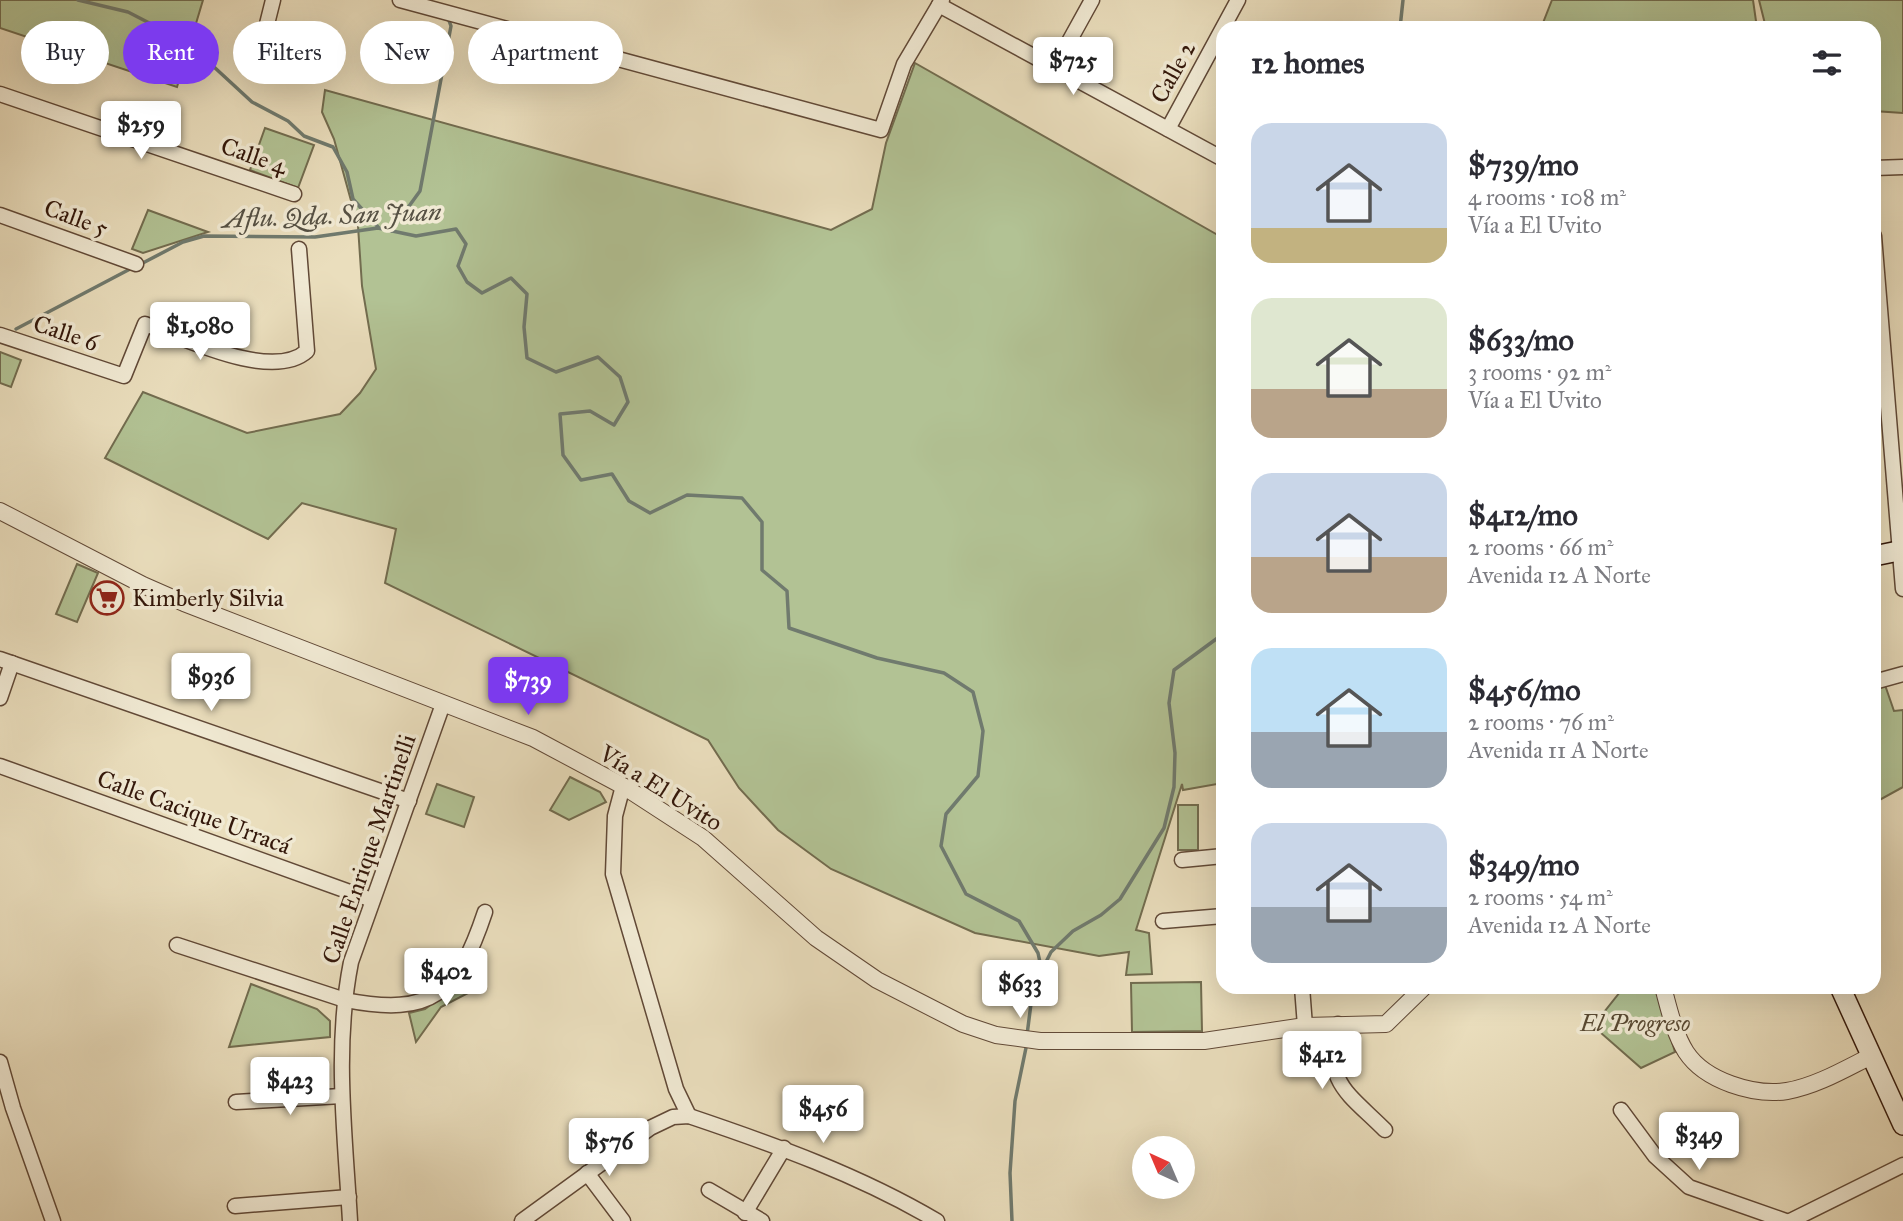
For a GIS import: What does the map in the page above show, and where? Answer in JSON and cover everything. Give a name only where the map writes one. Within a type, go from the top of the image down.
[{"type":"main road","points":[[1881,554],[1901,550]]},
{"type":"main road","points":[[1843,994],[1903,1125]]},
{"type":"street","points":[[268,21],[274,0]]},
{"type":"street","points":[[400,0],[881,130],[904,64],[941,3],[1216,155]]},
{"type":"street","points":[[1055,67],[1092,0]]},
{"type":"street","name":"Calle 2","points":[[1227,21],[1238,0]]},
{"type":"street","name":"Calle 2","points":[[1168,129],[1216,41]]},
{"type":"street","name":"Calle 4","points":[[0,94],[294,194]]},
{"type":"street","points":[[1881,168],[1903,167]]},
{"type":"street","name":"Calle 5","points":[[0,215],[136,264]]},
{"type":"street","name":"Calle 6","points":[[0,335],[124,376],[145,324],[253,362],[299,358],[307,351],[299,249]]},
{"type":"street","points":[[1881,349],[1903,589]]},
{"type":"street","name":"Vía a El Uvito","points":[[0,511],[142,585],[533,738],[623,786],[688,826],[816,938],[877,980],[952,1019],[996,1035],[1040,1041],[1204,1041],[1305,1026],[1386,1024],[1417,994]]},
{"type":"street","points":[[0,698],[6,661],[409,801]]},
{"type":"street","points":[[1881,680],[1903,674]]},
{"type":"street","name":"Calle Enrique Martinelli","points":[[350,1221],[342,1096],[345,1000],[351,962],[443,704]]},
{"type":"street","name":"Calle Cacique Urracá","points":[[0,766],[372,900]]},
{"type":"street","points":[[623,786],[615,816],[613,874],[630,941],[676,1090],[689,1116]]},
{"type":"street","points":[[1182,860],[1216,857]]},
{"type":"street","points":[[177,945],[345,1000],[368,1004],[421,1004],[454,979],[473,948],[485,912]]},
{"type":"street","points":[[1163,921],[1216,917]]},
{"type":"street","points":[[1303,994],[1305,1026]]},
{"type":"street","points":[[1665,994],[1675,1028],[1686,1052],[1699,1068],[1736,1085],[1786,1091],[1822,1079],[1871,1056]]},
{"type":"street","points":[[1338,1024],[1332,1048],[1337,1082],[1385,1130]]},
{"type":"street","points":[[0,1062],[13,1108],[53,1221]]},
{"type":"street","points":[[236,1102],[342,1096]]},
{"type":"street","points":[[1621,1110],[1655,1156],[1689,1187],[1788,1221],[1813,1217],[1903,1165]]},
{"type":"street","points":[[522,1221],[650,1128],[673,1117],[689,1116],[784,1148],[887,1191],[937,1221]]},
{"type":"street","points":[[745,1213],[784,1148]]},
{"type":"street","points":[[587,1173],[623,1221]]},
{"type":"street","points":[[709,1190],[762,1221]]},
{"type":"street","points":[[236,1206],[349,1197]]},
{"type":"green space","points":[[0,0],[203,0],[197,21],[123,21],[123,69],[109,64],[109,21],[21,21],[21,35],[0,28]]},
{"type":"green space","points":[[1552,0],[1753,0],[1756,21],[1544,21]]},
{"type":"green space","points":[[1759,0],[1903,0],[1903,113],[1881,111],[1881,21],[1764,21]]},
{"type":"green space","points":[[915,63],[1216,234],[1216,784],[1183,790],[1182,784],[1136,930],[1149,933],[1152,974],[1126,975],[1129,952],[1099,956],[975,933],[831,869],[778,830],[739,788],[708,740],[385,583],[396,529],[302,503],[268,539],[105,458],[143,392],[247,433],[340,414],[360,393],[376,369],[362,286],[358,226],[334,139],[322,112],[325,90],[831,230],[872,209],[886,143]]},
{"type":"green space","points":[[265,128],[314,145],[298,188],[250,170]]},
{"type":"green space","points":[[148,210],[208,232],[143,253],[132,249]]},
{"type":"green space","points":[[0,352],[21,360],[11,387],[0,383]]},
{"type":"green space","points":[[77,564],[98,573],[77,622],[56,614]]},
{"type":"green space","points":[[1885,685],[1894,711],[1903,710],[1903,787],[1881,799],[1881,686]]},
{"type":"green space","points":[[570,777],[600,792],[606,802],[569,820],[550,810]]},
{"type":"green space","points":[[437,784],[474,797],[464,827],[426,814]]},
{"type":"green space","points":[[1178,805],[1198,805],[1198,850],[1178,850]]},
{"type":"green space","points":[[1201,982],[1202,1031],[1132,1032],[1131,983]]},
{"type":"green space","points":[[460,983],[470,992],[441,1007],[416,1042],[409,1013],[425,1009]]},
{"type":"green space","points":[[251,984],[317,1009],[330,1021],[330,1037],[229,1047]]},
{"type":"green space","name":"El Progreso","points":[[1618,994],[1658,994],[1675,1052],[1641,1068],[1593,1026]]},
{"type":"waterway","points":[[78,0],[128,12],[188,43],[252,102],[288,121],[304,136],[333,147],[347,172],[353,199],[378,227]]},
{"type":"waterway","points":[[1401,21],[1403,0]]},
{"type":"waterway","points":[[391,231],[420,191],[451,26],[448,18]]},
{"type":"waterway","name":"Aflu. Qda. San Juan","points":[[139,265],[183,242],[204,236],[315,237],[378,228],[416,236],[456,229],[466,244],[458,266],[467,282],[482,293],[511,278],[527,294],[524,327],[527,358],[556,372],[598,357],[620,377],[628,402],[614,425],[590,411],[560,414],[563,455],[581,480],[612,474],[629,501],[650,513],[687,495],[742,498],[762,522],[762,570],[787,591],[789,628],[877,658],[944,673],[973,692],[983,731],[978,776],[946,814],[941,846],[966,894],[1019,921],[1038,953],[1041,967]]},
{"type":"waterway","name":"Aflu. Qda. San Juan","points":[[16,329],[132,268]]},
{"type":"waterway","points":[[1027,1035],[1033,988],[1051,952],[1073,931],[1101,915],[1120,899],[1164,828],[1174,787],[1175,753],[1169,703],[1174,670],[1216,639]]},
{"type":"waterway","points":[[1012,1221],[1010,1173],[1015,1101],[1027,1043]]},
{"type":"place","name":"Kimberly Silvia","points":[[107,598]]}]
